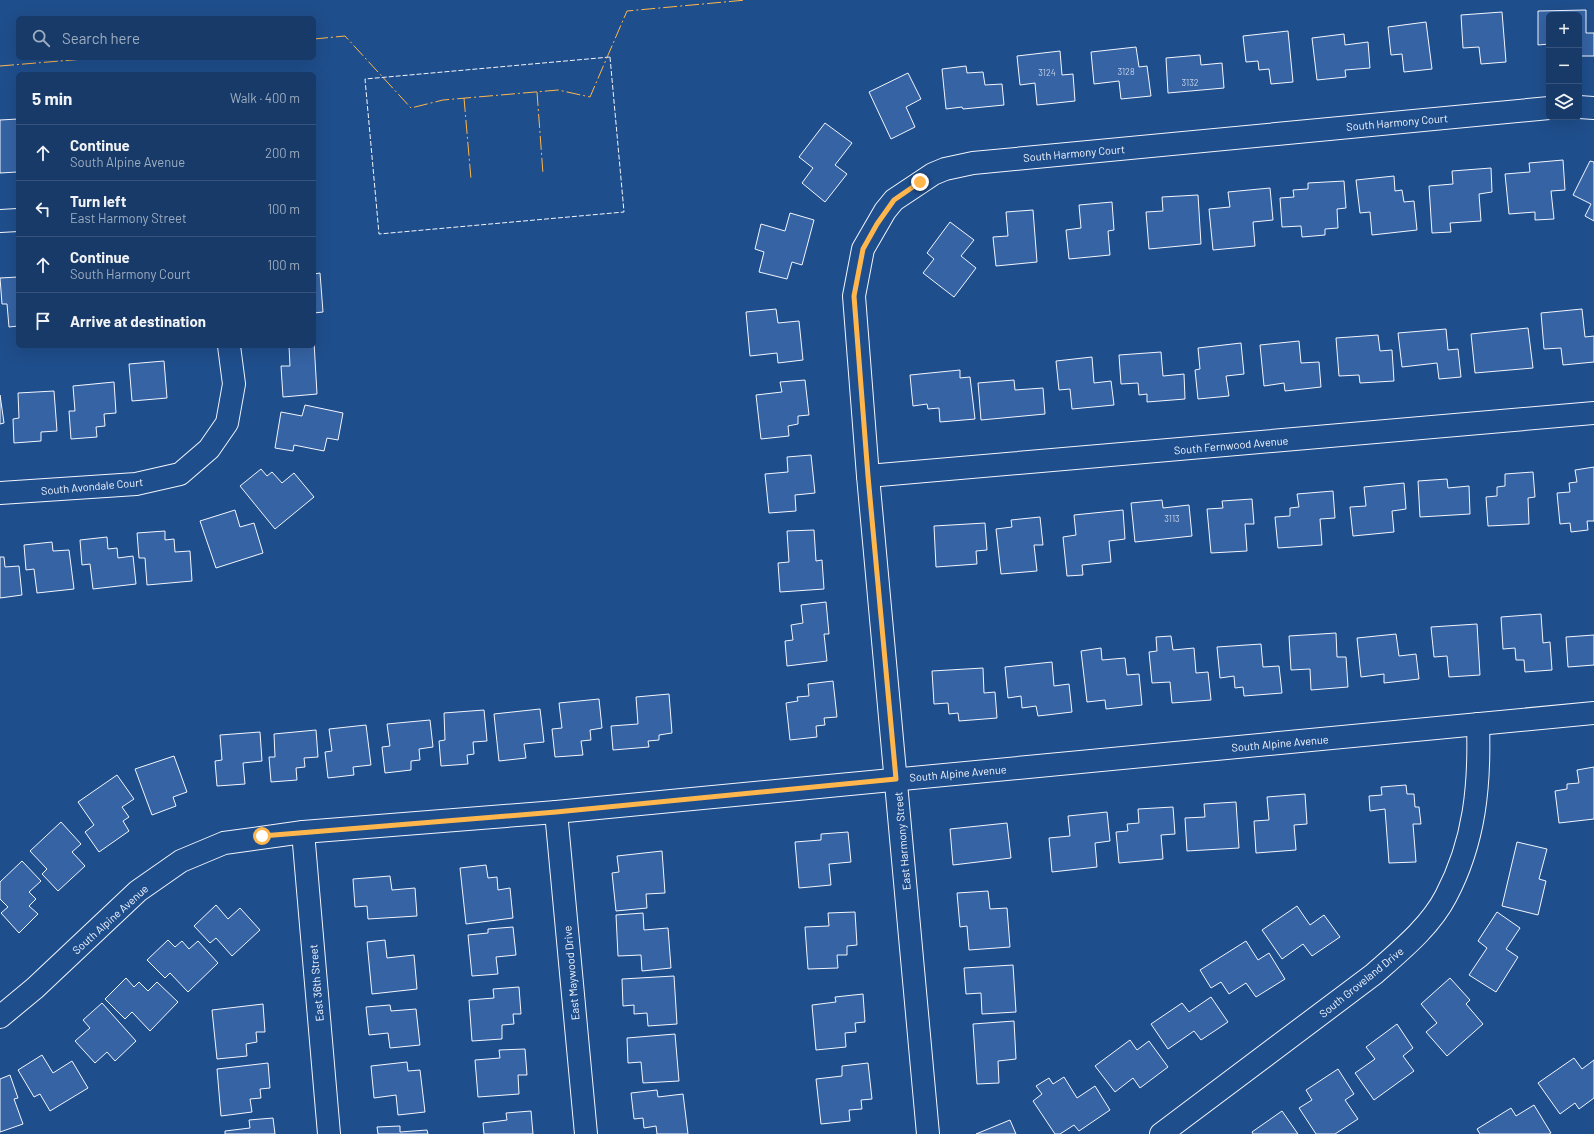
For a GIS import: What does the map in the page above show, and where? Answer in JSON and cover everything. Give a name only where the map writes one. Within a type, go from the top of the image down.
[{"type":"street","points":[[1582,107],[1594,108]]},
{"type":"street","name":"South Harmony Court","points":[[868,476],[854,296],[857,272],[863,249],[885,211],[894,200],[933,174],[945,169],[974,163],[1546,108]]},
{"type":"street","points":[[0,221],[16,220]]},
{"type":"street","name":"South Avondale Court","points":[[0,493],[136,484],[180,474],[210,449],[227,424],[234,384],[229,348]]},
{"type":"street","name":"South Fernwood Avenue","points":[[868,476],[1594,413]]},
{"type":"street","name":"East Harmony Street","points":[[868,476],[928,1134]]},
{"type":"street","name":"South Alpine Avenue","points":[[0,1018],[36,988],[138,891],[182,861],[224,843],[303,832],[556,812],[1594,713]]},
{"type":"street","name":"South Groveland Drive","points":[[1161,1134],[1374,974],[1405,947],[1424,926],[1446,897],[1473,822],[1480,762],[1478,724]]},
{"type":"street","name":"East Maywood Drive","points":[[556,812],[586,1134]]},
{"type":"street","name":"East 36th Street","points":[[303,832],[329,1134]]},
{"type":"building","points":[[1586,10],[1586,33],[1594,33],[1594,56],[1582,56],[1582,12],[1546,12],[1546,44],[1538,45],[1538,11]]},
{"type":"building","points":[[1502,12],[1506,62],[1481,64],[1479,47],[1463,48],[1461,15]]},
{"type":"building","points":[[1426,22],[1432,69],[1404,72],[1402,54],[1391,55],[1388,27]]},
{"type":"building","points":[[1288,31],[1293,82],[1271,84],[1269,69],[1259,70],[1258,61],[1246,62],[1243,36]]},
{"type":"building","points":[[1344,34],[1345,45],[1368,42],[1370,68],[1345,70],[1346,77],[1317,80],[1312,38]]},
{"type":"building","points":[[1136,47],[1139,67],[1147,66],[1151,96],[1121,99],[1119,81],[1094,84],[1091,52]]},
{"type":"building","points":[[1060,51],[1062,75],[1073,74],[1075,101],[1037,105],[1035,83],[1020,85],[1017,56]]},
{"type":"building","points":[[1200,55],[1201,65],[1222,63],[1224,88],[1168,93],[1166,58]]},
{"type":"building","points":[[966,66],[967,73],[983,72],[985,85],[1002,84],[1004,105],[946,109],[942,69]]},
{"type":"building","points":[[908,73],[921,99],[906,107],[915,127],[891,139],[869,92]]},
{"type":"building","points":[[16,119],[16,172],[0,173],[0,120]]},
{"type":"building","points":[[825,123],[852,143],[835,165],[847,174],[825,202],[802,183],[813,168],[799,157]]},
{"type":"building","points":[[1563,160],[1565,190],[1551,191],[1554,219],[1535,220],[1535,212],[1509,214],[1505,174],[1530,172],[1529,163]]},
{"type":"building","points":[[1590,161],[1594,162],[1594,221],[1585,216],[1591,204],[1573,195]]},
{"type":"building","points":[[1491,168],[1492,192],[1479,194],[1481,221],[1450,223],[1451,232],[1432,233],[1429,186],[1453,184],[1452,171]]},
{"type":"building","points":[[1394,176],[1395,191],[1402,190],[1404,202],[1414,201],[1417,230],[1372,235],[1370,212],[1360,213],[1356,180]]},
{"type":"building","points":[[1344,181],[1346,208],[1337,209],[1338,228],[1325,229],[1325,235],[1302,237],[1301,226],[1282,227],[1280,198],[1294,197],[1293,190],[1308,189],[1308,183]]},
{"type":"building","points":[[1270,188],[1273,220],[1253,222],[1255,246],[1213,250],[1209,209],[1230,207],[1228,192]]},
{"type":"building","points":[[1198,195],[1201,244],[1149,249],[1146,212],[1163,211],[1162,197]]},
{"type":"building","points":[[1112,202],[1114,230],[1108,231],[1110,255],[1069,259],[1066,230],[1081,228],[1079,205]]},
{"type":"building","points":[[1033,210],[1037,262],[996,266],[993,237],[1008,236],[1006,212]]},
{"type":"building","points":[[790,213],[814,220],[802,265],[792,262],[787,279],[759,272],[764,252],[755,249],[761,224],[785,231]]},
{"type":"building","points":[[950,222],[974,240],[961,256],[976,268],[954,297],[923,273],[934,259],[927,253]]},
{"type":"building","points":[[320,273],[323,312],[316,313],[316,274]]},
{"type":"building","points":[[16,277],[16,326],[9,327],[7,304],[2,304],[0,278]]},
{"type":"building","points":[[776,309],[778,323],[799,321],[803,360],[778,363],[777,353],[750,356],[746,312]]},
{"type":"building","points":[[1582,309],[1585,337],[1594,336],[1594,362],[1563,365],[1561,348],[1544,349],[1541,313]]},
{"type":"building","points":[[1528,328],[1533,368],[1475,373],[1471,334]]},
{"type":"building","points":[[1446,329],[1448,350],[1458,349],[1461,377],[1439,379],[1437,363],[1402,367],[1398,333]]},
{"type":"building","points":[[1378,335],[1380,351],[1392,350],[1394,381],[1360,383],[1359,375],[1339,376],[1336,338]]},
{"type":"building","points":[[1299,341],[1301,363],[1319,362],[1321,387],[1285,391],[1284,383],[1264,386],[1260,345]]},
{"type":"building","points":[[1241,343],[1244,374],[1226,376],[1229,396],[1198,399],[1195,370],[1200,369],[1198,348]]},
{"type":"building","points":[[289,348],[314,348],[317,394],[283,397],[281,366],[290,366]]},
{"type":"building","points":[[1161,352],[1163,376],[1184,374],[1185,399],[1147,402],[1147,394],[1139,395],[1138,383],[1121,384],[1119,355]]},
{"type":"building","points":[[1092,357],[1094,383],[1111,381],[1114,405],[1072,409],[1070,389],[1059,390],[1056,361]]},
{"type":"building","points":[[164,361],[167,398],[132,401],[129,364]]},
{"type":"building","points":[[960,370],[960,378],[970,377],[975,419],[940,422],[939,408],[928,409],[927,404],[913,406],[910,375]]},
{"type":"building","points":[[805,380],[809,415],[798,416],[798,424],[788,426],[789,436],[761,439],[756,395],[782,392],[780,382]]},
{"type":"building","points":[[1014,380],[1015,390],[1043,388],[1045,414],[981,420],[978,383]]},
{"type":"building","points":[[114,382],[116,413],[104,414],[105,426],[96,427],[97,437],[71,439],[69,411],[75,411],[73,386]]},
{"type":"building","points":[[54,391],[57,431],[41,432],[41,441],[14,443],[13,419],[19,418],[18,393]]},
{"type":"building","points":[[0,395],[4,423],[0,424]]},
{"type":"building","points":[[305,405],[343,413],[338,440],[327,438],[324,451],[294,445],[293,451],[275,448],[281,412],[302,416]]},
{"type":"building","points":[[811,455],[815,493],[795,495],[796,511],[769,513],[765,474],[788,472],[787,457]]},
{"type":"building","points":[[1594,467],[1594,521],[1587,521],[1588,530],[1571,532],[1570,523],[1560,524],[1557,493],[1570,492],[1569,483],[1577,482],[1575,470]]},
{"type":"building","points":[[261,469],[267,476],[272,472],[282,483],[294,473],[314,497],[275,529],[240,486]]},
{"type":"building","points":[[1533,472],[1535,497],[1528,498],[1529,524],[1488,526],[1486,497],[1497,496],[1497,487],[1505,486],[1505,474]]},
{"type":"building","points":[[1447,479],[1448,488],[1469,486],[1470,514],[1420,517],[1418,481]]},
{"type":"building","points":[[1404,483],[1406,509],[1392,511],[1394,532],[1353,536],[1350,507],[1366,506],[1364,487]]},
{"type":"building","points":[[1333,491],[1335,518],[1320,519],[1322,545],[1278,548],[1275,517],[1290,516],[1290,508],[1299,507],[1297,494]]},
{"type":"building","points":[[1252,499],[1254,524],[1245,524],[1247,551],[1211,553],[1207,509],[1223,508],[1222,501]]},
{"type":"building","points":[[1162,500],[1163,508],[1189,505],[1192,536],[1135,542],[1131,503]]},
{"type":"building","points":[[235,510],[240,527],[254,523],[263,553],[216,568],[200,521]]},
{"type":"building","points":[[1123,510],[1125,539],[1109,541],[1111,562],[1082,565],[1083,575],[1067,576],[1063,537],[1076,535],[1074,515]]},
{"type":"building","points":[[1040,517],[1043,545],[1034,545],[1037,571],[1001,574],[996,529],[1012,527],[1011,520]]},
{"type":"building","points":[[985,523],[987,550],[976,551],[977,564],[936,567],[934,526]]},
{"type":"building","points":[[814,530],[816,561],[822,560],[824,589],[780,592],[778,563],[789,562],[787,531]]},
{"type":"building","points":[[165,531],[165,540],[174,539],[175,552],[190,551],[192,581],[147,585],[145,558],[139,558],[137,533]]},
{"type":"building","points":[[107,537],[108,549],[117,548],[118,558],[133,556],[136,584],[93,589],[90,564],[82,565],[80,540]]},
{"type":"building","points":[[52,542],[53,551],[69,550],[74,589],[37,593],[34,569],[26,570],[24,545]]},
{"type":"building","points":[[0,557],[4,557],[5,567],[19,566],[22,595],[0,598]]},
{"type":"building","points":[[826,602],[829,634],[824,634],[827,661],[787,666],[785,641],[793,640],[791,625],[803,623],[801,605]]},
{"type":"building","points":[[1541,614],[1543,643],[1550,642],[1552,670],[1525,672],[1524,660],[1516,660],[1515,648],[1503,649],[1501,617]]},
{"type":"building","points":[[1477,624],[1480,675],[1449,677],[1447,656],[1434,657],[1431,627]]},
{"type":"building","points":[[1336,633],[1337,657],[1346,657],[1348,687],[1311,690],[1310,669],[1291,670],[1289,636]]},
{"type":"building","points":[[1396,634],[1399,656],[1416,654],[1419,679],[1384,683],[1384,674],[1361,677],[1357,638]]},
{"type":"building","points":[[1594,635],[1594,665],[1568,667],[1566,637]]},
{"type":"building","points":[[1171,636],[1173,650],[1194,648],[1196,673],[1208,672],[1211,700],[1172,703],[1170,682],[1152,683],[1149,652],[1157,651],[1156,637]]},
{"type":"building","points":[[1261,644],[1263,667],[1279,666],[1282,693],[1244,696],[1243,687],[1235,688],[1234,676],[1220,678],[1217,647]]},
{"type":"building","points":[[1101,648],[1102,660],[1125,658],[1127,675],[1139,674],[1142,705],[1106,709],[1105,700],[1087,702],[1081,651]]},
{"type":"building","points":[[1052,662],[1054,686],[1069,684],[1072,712],[1038,716],[1036,706],[1022,708],[1021,696],[1008,698],[1005,667]]},
{"type":"building","points":[[983,668],[984,693],[995,692],[997,718],[959,721],[958,713],[949,714],[948,703],[934,704],[932,671]]},
{"type":"building","points":[[833,681],[837,717],[824,718],[825,725],[816,726],[817,737],[790,740],[786,703],[798,701],[797,697],[809,696],[808,684]]},
{"type":"building","points":[[669,694],[672,733],[659,735],[659,740],[648,741],[649,747],[613,750],[611,726],[638,724],[636,697]]},
{"type":"building","points":[[599,699],[602,728],[590,730],[591,740],[581,741],[583,755],[555,757],[552,729],[562,728],[559,703]]},
{"type":"building","points":[[540,709],[544,742],[524,744],[526,758],[499,761],[494,714]]},
{"type":"building","points":[[484,710],[487,741],[473,742],[474,754],[467,755],[468,764],[441,766],[439,741],[445,740],[444,713]]},
{"type":"building","points":[[430,720],[433,747],[419,749],[420,760],[411,761],[411,770],[385,773],[382,747],[390,746],[387,724]]},
{"type":"building","points":[[366,725],[371,765],[353,767],[354,775],[328,778],[325,752],[332,751],[329,729]]},
{"type":"building","points":[[316,730],[318,757],[304,758],[305,767],[296,768],[297,780],[271,782],[269,757],[275,757],[274,734]]},
{"type":"building","points":[[260,732],[262,761],[243,763],[245,784],[217,786],[215,761],[222,760],[220,735]]},
{"type":"building","points":[[174,756],[187,792],[173,797],[176,806],[152,815],[135,769]]},
{"type":"building","points":[[1594,767],[1594,819],[1559,823],[1555,791],[1567,789],[1567,784],[1579,783],[1577,770]]},
{"type":"building","points":[[117,775],[134,799],[122,807],[129,817],[123,821],[129,831],[99,852],[85,832],[94,825],[78,802]]},
{"type":"building","points":[[1406,785],[1407,794],[1414,794],[1415,807],[1419,807],[1421,824],[1413,824],[1416,862],[1389,863],[1385,809],[1370,811],[1369,796],[1382,795],[1381,787]]},
{"type":"building","points":[[1305,794],[1307,824],[1294,825],[1296,850],[1256,853],[1254,821],[1269,820],[1267,797]]},
{"type":"building","points":[[1236,802],[1239,848],[1187,851],[1185,818],[1205,817],[1204,804]]},
{"type":"building","points":[[1173,807],[1175,834],[1161,835],[1163,859],[1119,863],[1116,832],[1128,831],[1127,824],[1139,823],[1138,809]]},
{"type":"building","points":[[1107,812],[1110,841],[1095,843],[1097,867],[1052,872],[1049,838],[1070,836],[1068,816]]},
{"type":"building","points":[[61,822],[81,844],[72,852],[85,866],[58,891],[42,874],[47,869],[30,851]]},
{"type":"building","points":[[1007,823],[1011,858],[953,865],[950,829]]},
{"type":"building","points":[[848,832],[851,862],[829,864],[831,885],[799,888],[795,842],[821,840],[821,834]]},
{"type":"building","points":[[1517,842],[1547,849],[1539,879],[1546,881],[1538,915],[1502,906]]},
{"type":"building","points":[[662,851],[665,893],[646,894],[647,908],[616,911],[612,873],[619,872],[617,856]]},
{"type":"building","points":[[22,861],[41,881],[29,892],[36,899],[29,906],[38,914],[19,933],[1,913],[8,907],[0,899],[0,882]]},
{"type":"building","points":[[486,865],[488,878],[497,877],[498,890],[510,888],[513,918],[466,924],[460,868]]},
{"type":"building","points":[[390,876],[392,890],[415,888],[417,916],[368,919],[367,906],[355,907],[353,879]]},
{"type":"building","points":[[988,891],[990,909],[1007,908],[1010,947],[969,950],[967,926],[960,927],[957,893]]},
{"type":"building","points":[[216,905],[228,919],[240,908],[260,930],[232,956],[216,938],[210,943],[194,926]]},
{"type":"building","points":[[1297,906],[1310,925],[1324,915],[1340,937],[1312,956],[1303,944],[1282,959],[1262,930]]},
{"type":"building","points":[[855,912],[857,945],[847,946],[847,955],[837,955],[838,968],[808,969],[805,927],[829,926],[828,913]]},
{"type":"building","points":[[1497,912],[1520,928],[1506,949],[1518,957],[1496,992],[1469,975],[1487,948],[1478,941]]},
{"type":"building","points":[[643,913],[644,930],[668,928],[671,968],[642,971],[641,955],[618,956],[616,915]]},
{"type":"building","points":[[513,927],[516,955],[496,957],[498,974],[472,976],[468,935],[488,933],[488,929]]},
{"type":"building","points":[[168,940],[175,947],[182,941],[189,949],[198,941],[218,963],[188,992],[170,973],[165,978],[147,960]]},
{"type":"building","points":[[385,940],[387,958],[414,955],[417,989],[372,994],[367,942]]},
{"type":"building","points":[[1246,941],[1258,960],[1269,953],[1285,979],[1256,997],[1246,983],[1229,994],[1221,982],[1211,988],[1200,970]]},
{"type":"building","points":[[1013,965],[1016,1012],[982,1014],[981,993],[966,994],[964,968]]},
{"type":"building","points":[[674,976],[677,1024],[648,1026],[647,1013],[634,1014],[634,1005],[623,1006],[622,979]]},
{"type":"building","points":[[126,978],[134,987],[139,982],[148,991],[157,982],[178,1002],[150,1031],[132,1012],[125,1019],[105,999]]},
{"type":"building","points":[[1450,978],[1470,1000],[1466,1004],[1483,1024],[1447,1056],[1426,1032],[1437,1023],[1421,1004]]},
{"type":"building","points":[[519,987],[521,1014],[513,1014],[514,1024],[502,1025],[502,1039],[472,1041],[469,1000],[494,998],[493,989]]},
{"type":"building","points":[[863,994],[865,1022],[855,1023],[856,1032],[845,1033],[846,1047],[816,1050],[812,1005],[836,1002],[835,997]]},
{"type":"building","points":[[1211,997],[1228,1022],[1201,1040],[1194,1031],[1168,1049],[1151,1024],[1182,1003],[1189,1012]]},
{"type":"building","points":[[102,1003],[136,1041],[115,1061],[107,1052],[95,1063],[75,1041],[90,1028],[83,1020]]},
{"type":"building","points":[[263,1004],[265,1032],[256,1032],[257,1042],[246,1044],[247,1056],[217,1059],[212,1010]]},
{"type":"building","points":[[390,1005],[391,1011],[416,1009],[420,1045],[390,1048],[388,1033],[369,1035],[366,1007]]},
{"type":"building","points":[[1014,1021],[1016,1059],[998,1061],[999,1083],[977,1084],[973,1024]]},
{"type":"building","points":[[1397,1024],[1413,1048],[1403,1056],[1414,1071],[1374,1100],[1355,1073],[1375,1059],[1366,1047]]},
{"type":"building","points":[[675,1034],[679,1081],[643,1083],[641,1062],[628,1063],[627,1038]]},
{"type":"building","points":[[1130,1040],[1137,1050],[1149,1041],[1168,1067],[1140,1088],[1133,1078],[1115,1092],[1095,1066]]},
{"type":"building","points":[[525,1049],[527,1075],[518,1075],[519,1094],[478,1097],[475,1060],[500,1058],[499,1050]]},
{"type":"building","points":[[42,1055],[53,1073],[72,1061],[88,1088],[50,1111],[40,1094],[34,1097],[18,1070]]},
{"type":"building","points":[[1574,1058],[1582,1069],[1594,1060],[1594,1098],[1579,1109],[1575,1103],[1560,1114],[1538,1083]]},
{"type":"building","points":[[407,1062],[408,1071],[420,1070],[425,1112],[398,1115],[396,1095],[374,1098],[371,1066]]},
{"type":"building","points":[[268,1063],[270,1088],[260,1089],[261,1098],[250,1099],[252,1112],[221,1116],[217,1069]]},
{"type":"building","points":[[868,1063],[872,1099],[861,1100],[862,1109],[849,1110],[850,1121],[821,1124],[816,1079],[842,1076],[842,1066]]},
{"type":"building","points":[[1338,1069],[1354,1094],[1345,1100],[1358,1119],[1335,1134],[1316,1134],[1299,1108],[1312,1100],[1306,1090]]},
{"type":"building","points":[[10,1075],[18,1098],[14,1099],[23,1124],[0,1132],[0,1079]]},
{"type":"building","points":[[1064,1077],[1077,1098],[1095,1086],[1110,1110],[1079,1131],[1074,1125],[1060,1134],[1055,1134],[1033,1101],[1042,1094],[1036,1086],[1049,1078],[1053,1084]]},
{"type":"building","points":[[657,1090],[658,1097],[683,1094],[688,1134],[657,1134],[656,1126],[644,1128],[643,1118],[634,1119],[631,1093]]},
{"type":"building","points":[[1534,1105],[1551,1133],[1480,1134],[1477,1129],[1511,1108],[1516,1116]]},
{"type":"building","points":[[531,1111],[533,1134],[484,1134],[483,1123],[507,1120],[506,1113]]},
{"type":"building","points":[[1282,1111],[1298,1134],[1253,1134],[1252,1132]]},
{"type":"building","points":[[273,1118],[275,1134],[225,1134],[225,1131],[250,1128],[249,1120]]},
{"type":"building","points":[[1010,1120],[1016,1134],[976,1134]]},
{"type":"building","points":[[400,1126],[400,1132],[427,1130],[428,1134],[378,1134],[377,1127]]},
{"type":"fence","points":[[610,57],[624,212],[379,234],[365,79],[610,57]]},
{"type":"power","points":[[316,39],[345,36],[411,108],[443,100],[558,90],[590,97],[627,11],[746,0]]},
{"type":"power","points":[[0,66],[72,60]]},
{"type":"power","points":[[537,92],[543,174]]},
{"type":"power","points":[[464,98],[471,179]]},
{"type":"route","points":[[262,836],[556,812],[896,779],[868,476],[854,296],[857,272],[863,249],[877,224],[894,200],[920,182]]}]
